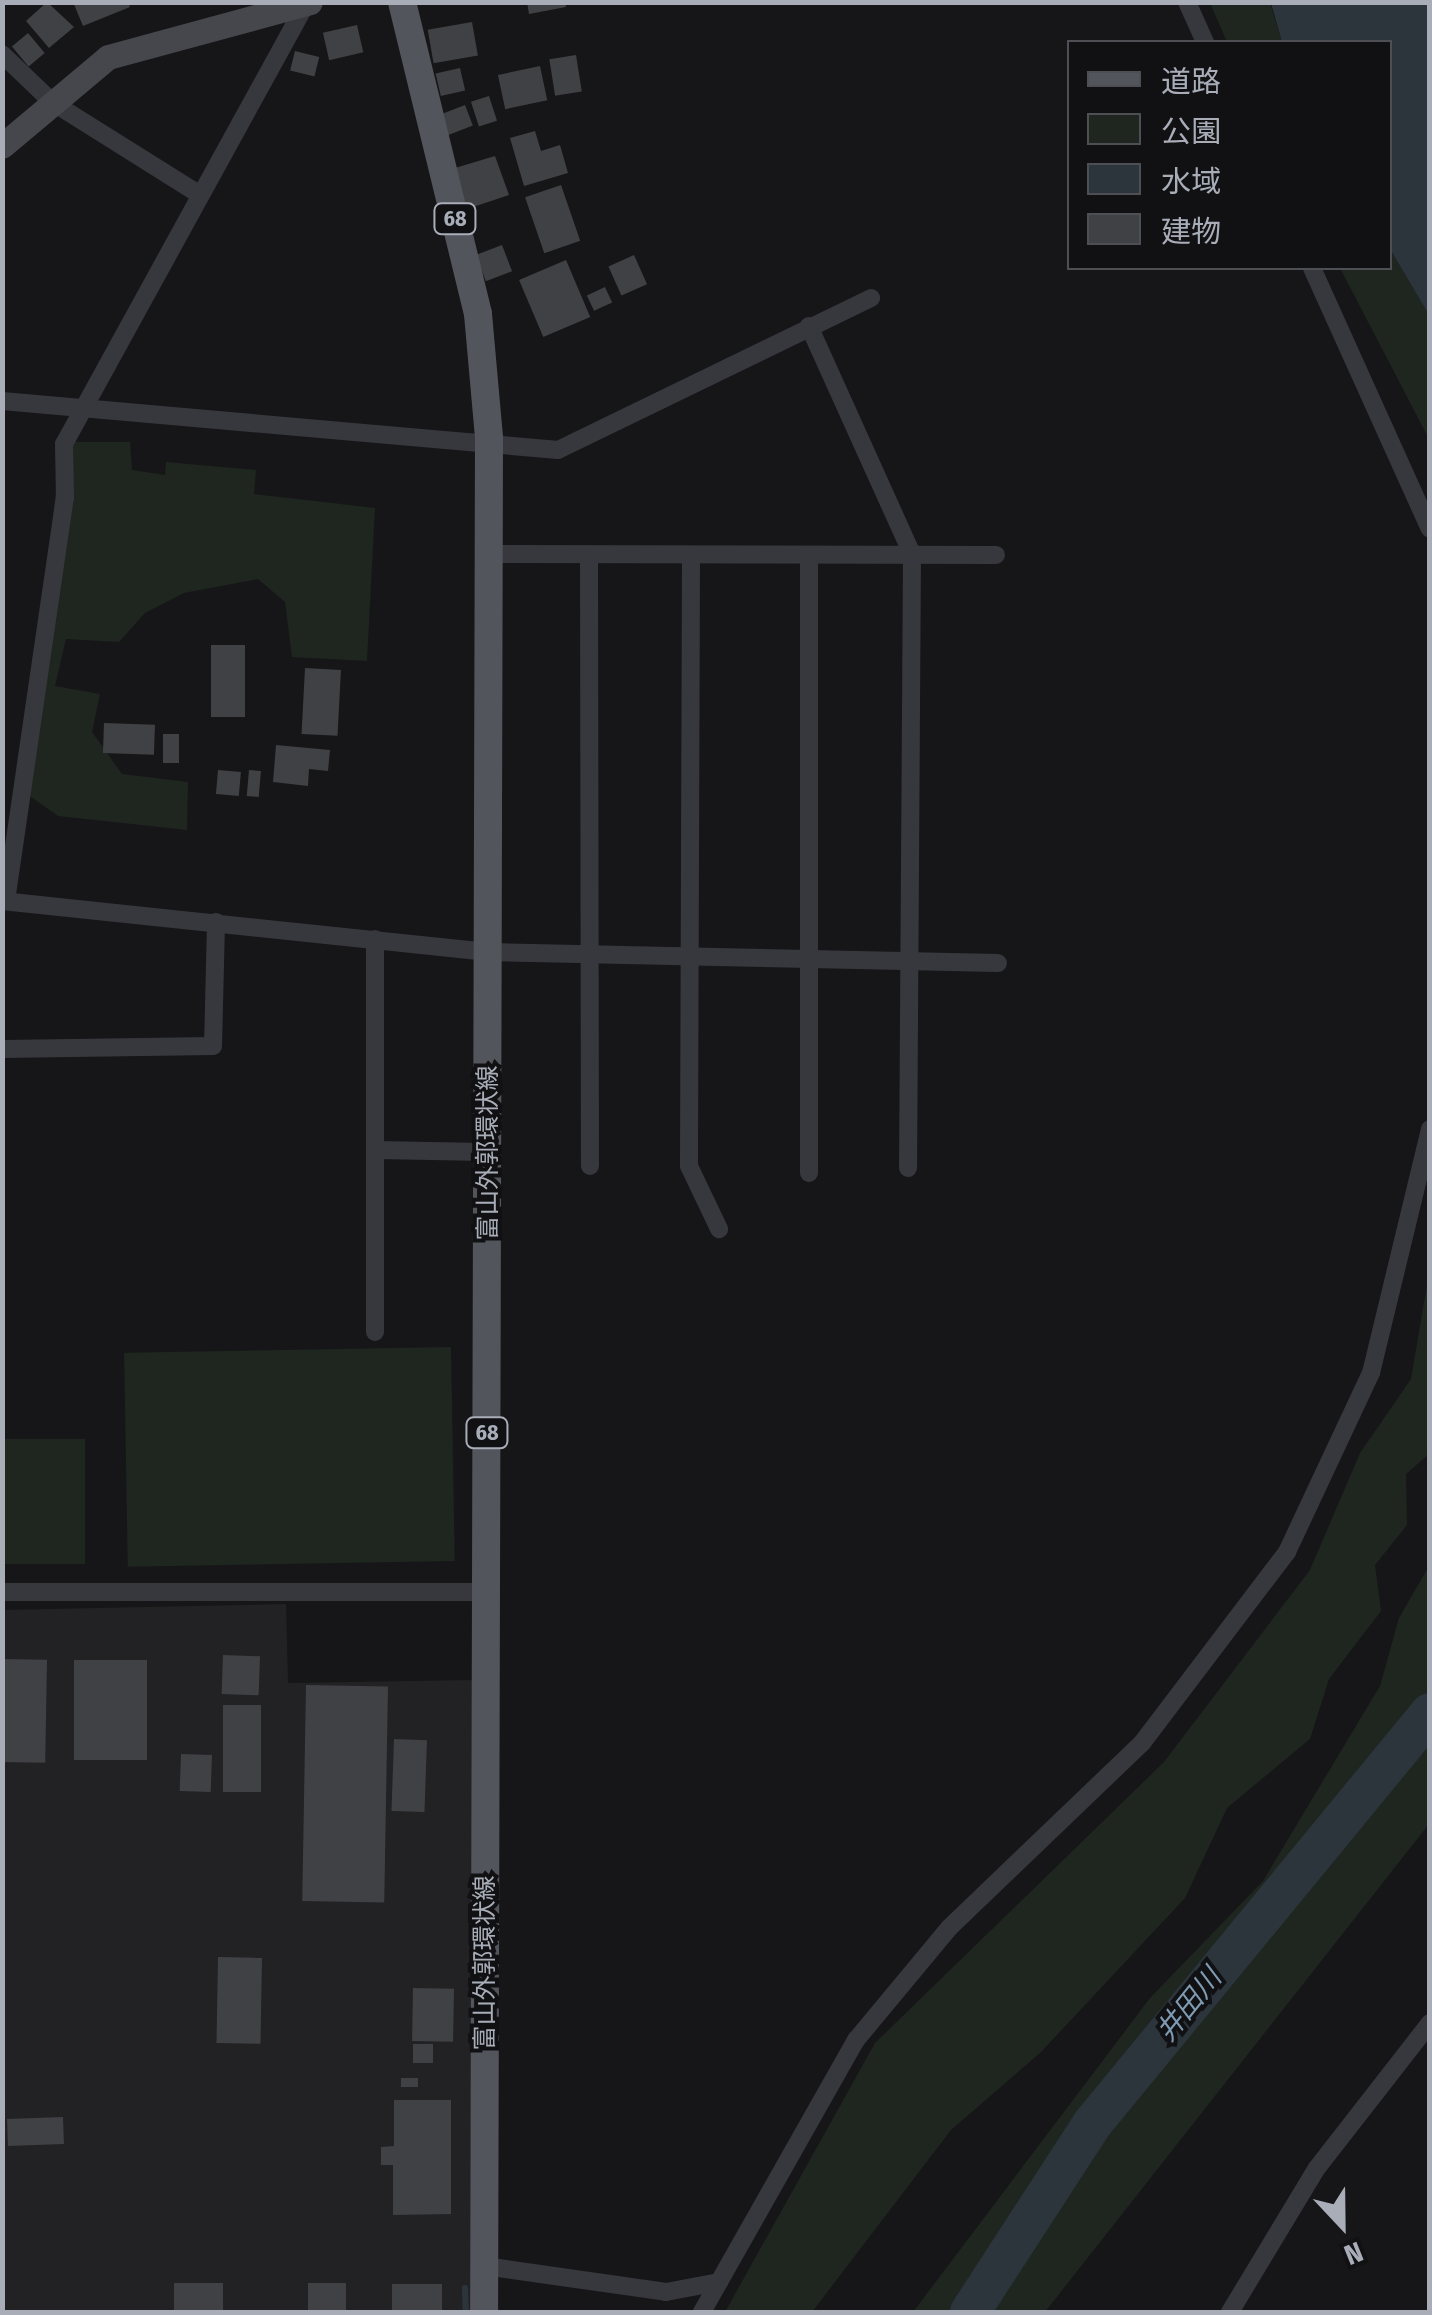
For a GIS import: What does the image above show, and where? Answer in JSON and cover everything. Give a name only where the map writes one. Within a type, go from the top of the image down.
[{"type":"main road","name":"富山外郭環状線","points":[[402,2],[478,314],[489,438],[484,2312]]},
{"type":"main road","points":[[2,146],[108,57],[142,43],[308,3]]},
{"type":"street","points":[[1187,2],[1204,40]]},
{"type":"street","points":[[308,3],[197,193],[64,444],[65,498],[4,901],[490,952],[808,962],[998,963]]},
{"type":"street","points":[[2,54],[52,102],[197,193]]},
{"type":"street","points":[[1313,270],[1430,529]]},
{"type":"street","points":[[2,401],[87,402],[489,438],[558,450],[871,298]]},
{"type":"street","points":[[809,326],[912,554],[908,1168]]},
{"type":"street","points":[[491,554],[809,559],[996,555]]},
{"type":"street","points":[[590,556],[590,1166]]},
{"type":"street","points":[[691,558],[689,1166],[719,1229]]},
{"type":"street","points":[[808,1172],[809,559]]},
{"type":"street","points":[[2,1048],[213,1046],[216,922]]},
{"type":"street","points":[[375,939],[375,1332]]},
{"type":"street","points":[[702,2312],[856,2040],[949,1928],[1142,1743],[1287,1552],[1371,1373],[1430,1129]]},
{"type":"street","points":[[375,1150],[488,1152]]},
{"type":"street","points":[[2,1592],[486,1592]]},
{"type":"street","points":[[1230,2312],[1317,2168],[1430,2022]]},
{"type":"street","points":[[484,2266],[666,2292],[719,2282]]},
{"type":"shaded area","points":[[286,1604],[288,1683],[473,1680],[470,2312],[3,2312],[2,1610]]},
{"type":"green space","points":[[1210,3],[1270,3],[1281,40],[1226,40]]},
{"type":"green space","points":[[1392,252],[1429,315],[1429,439],[1341,270],[1392,270]]},
{"type":"green space","points":[[72,442],[130,442],[132,470],[165,475],[166,462],[256,470],[254,494],[375,508],[367,661],[292,657],[285,602],[258,579],[184,593],[145,613],[119,642],[66,639],[55,686],[100,694],[92,732],[122,774],[188,782],[187,830],[58,816],[24,792],[59,461]]},
{"type":"green space","points":[[1429,1273],[1429,1454],[1406,1474],[1407,1525],[1375,1565],[1381,1611],[1329,1679],[1310,1739],[1227,1808],[1185,1898],[1041,2052],[951,2130],[812,2312],[725,2312],[875,2043],[1164,1762],[1310,1570],[1360,1453],[1411,1379]]},
{"type":"green space","points":[[451,1347],[455,1561],[128,1567],[124,1353]]},
{"type":"green space","points":[[3,1439],[85,1439],[85,1564],[3,1564]]},
{"type":"green space","points":[[1429,1566],[1429,1824],[1045,2312],[913,2312],[1150,1998],[1263,1881],[1380,1686],[1399,1618]]},
{"type":"water","points":[[1271,3],[1429,3],[1429,315],[1392,252],[1392,40],[1281,40]]},
{"type":"building","points":[[47,2],[74,27],[49,48],[26,21]]},
{"type":"building","points":[[73,2],[128,2],[130,7],[83,26]]},
{"type":"building","points":[[527,2],[565,2],[566,7],[529,14]]},
{"type":"building","points":[[472,22],[478,55],[434,63],[428,30]]},
{"type":"building","points":[[357,25],[363,52],[329,60],[323,33]]},
{"type":"building","points":[[28,33],[45,53],[29,66],[12,46]]},
{"type":"building","points":[[295,51],[319,57],[314,76],[290,70]]},
{"type":"building","points":[[576,55],[582,92],[555,96],[549,59]]},
{"type":"building","points":[[540,66],[547,100],[505,109],[498,75]]},
{"type":"building","points":[[460,68],[465,90],[441,96],[436,74]]},
{"type":"building","points":[[489,96],[497,121],[479,127],[471,102]]},
{"type":"building","points":[[465,105],[473,126],[446,136],[438,115]]},
{"type":"building","points":[[535,131],[541,151],[560,145],[568,173],[524,186],[510,138]]},
{"type":"building","points":[[495,156],[509,195],[464,210],[455,168]]},
{"type":"building","points":[[561,185],[580,241],[544,253],[525,197]]},
{"type":"building","points":[[502,245],[512,271],[486,281],[476,255]]},
{"type":"building","points":[[634,255],[647,284],[621,296],[608,266]]},
{"type":"building","points":[[566,260],[590,317],[543,337],[519,280]]},
{"type":"building","points":[[605,287],[612,302],[594,311],[587,295]]},
{"type":"building","points":[[211,645],[245,645],[245,717],[211,717]]},
{"type":"building","points":[[305,668],[341,670],[337,736],[302,734]]},
{"type":"building","points":[[104,723],[155,725],[154,755],[103,753]]},
{"type":"building","points":[[163,734],[179,734],[179,763],[163,763]]},
{"type":"building","points":[[276,745],[330,750],[328,771],[309,769],[308,786],[273,782]]},
{"type":"building","points":[[218,770],[241,772],[239,796],[216,794]]},
{"type":"building","points":[[249,770],[261,771],[259,797],[247,796]]},
{"type":"building","points":[[223,1655],[260,1656],[259,1695],[222,1694]]},
{"type":"building","points":[[2,1659],[47,1660],[45,1763],[2,1762]]},
{"type":"building","points":[[74,1660],[147,1660],[147,1760],[74,1760]]},
{"type":"building","points":[[306,1685],[388,1686],[384,1902],[302,1901]]},
{"type":"building","points":[[223,1705],[261,1705],[261,1792],[223,1792]]},
{"type":"building","points":[[394,1739],[427,1740],[424,1812],[391,1811]]},
{"type":"building","points":[[181,1754],[212,1755],[211,1792],[180,1791]]},
{"type":"building","points":[[218,1957],[262,1958],[260,2044],[216,2043]]},
{"type":"building","points":[[413,1988],[454,1989],[453,2042],[412,2041]]},
{"type":"building","points":[[413,2044],[433,2044],[433,2063],[413,2063]]},
{"type":"building","points":[[401,2078],[418,2078],[418,2087],[401,2087]]},
{"type":"building","points":[[394,2100],[451,2100],[451,2214],[393,2215],[393,2165],[381,2165],[381,2147],[394,2146]]},
{"type":"building","points":[[63,2117],[64,2144],[8,2146],[7,2119]]},
{"type":"building","points":[[174,2283],[223,2283],[223,2312],[174,2312]]},
{"type":"building","points":[[308,2283],[346,2283],[346,2312],[308,2312]]},
{"type":"building","points":[[392,2284],[442,2284],[442,2312],[392,2312]]},
{"type":"waterway","name":"井田川","points":[[970,2312],[1092,2124],[1430,1713]]},
{"type":"waterway","points":[[465,2288],[466,2312]]}]
